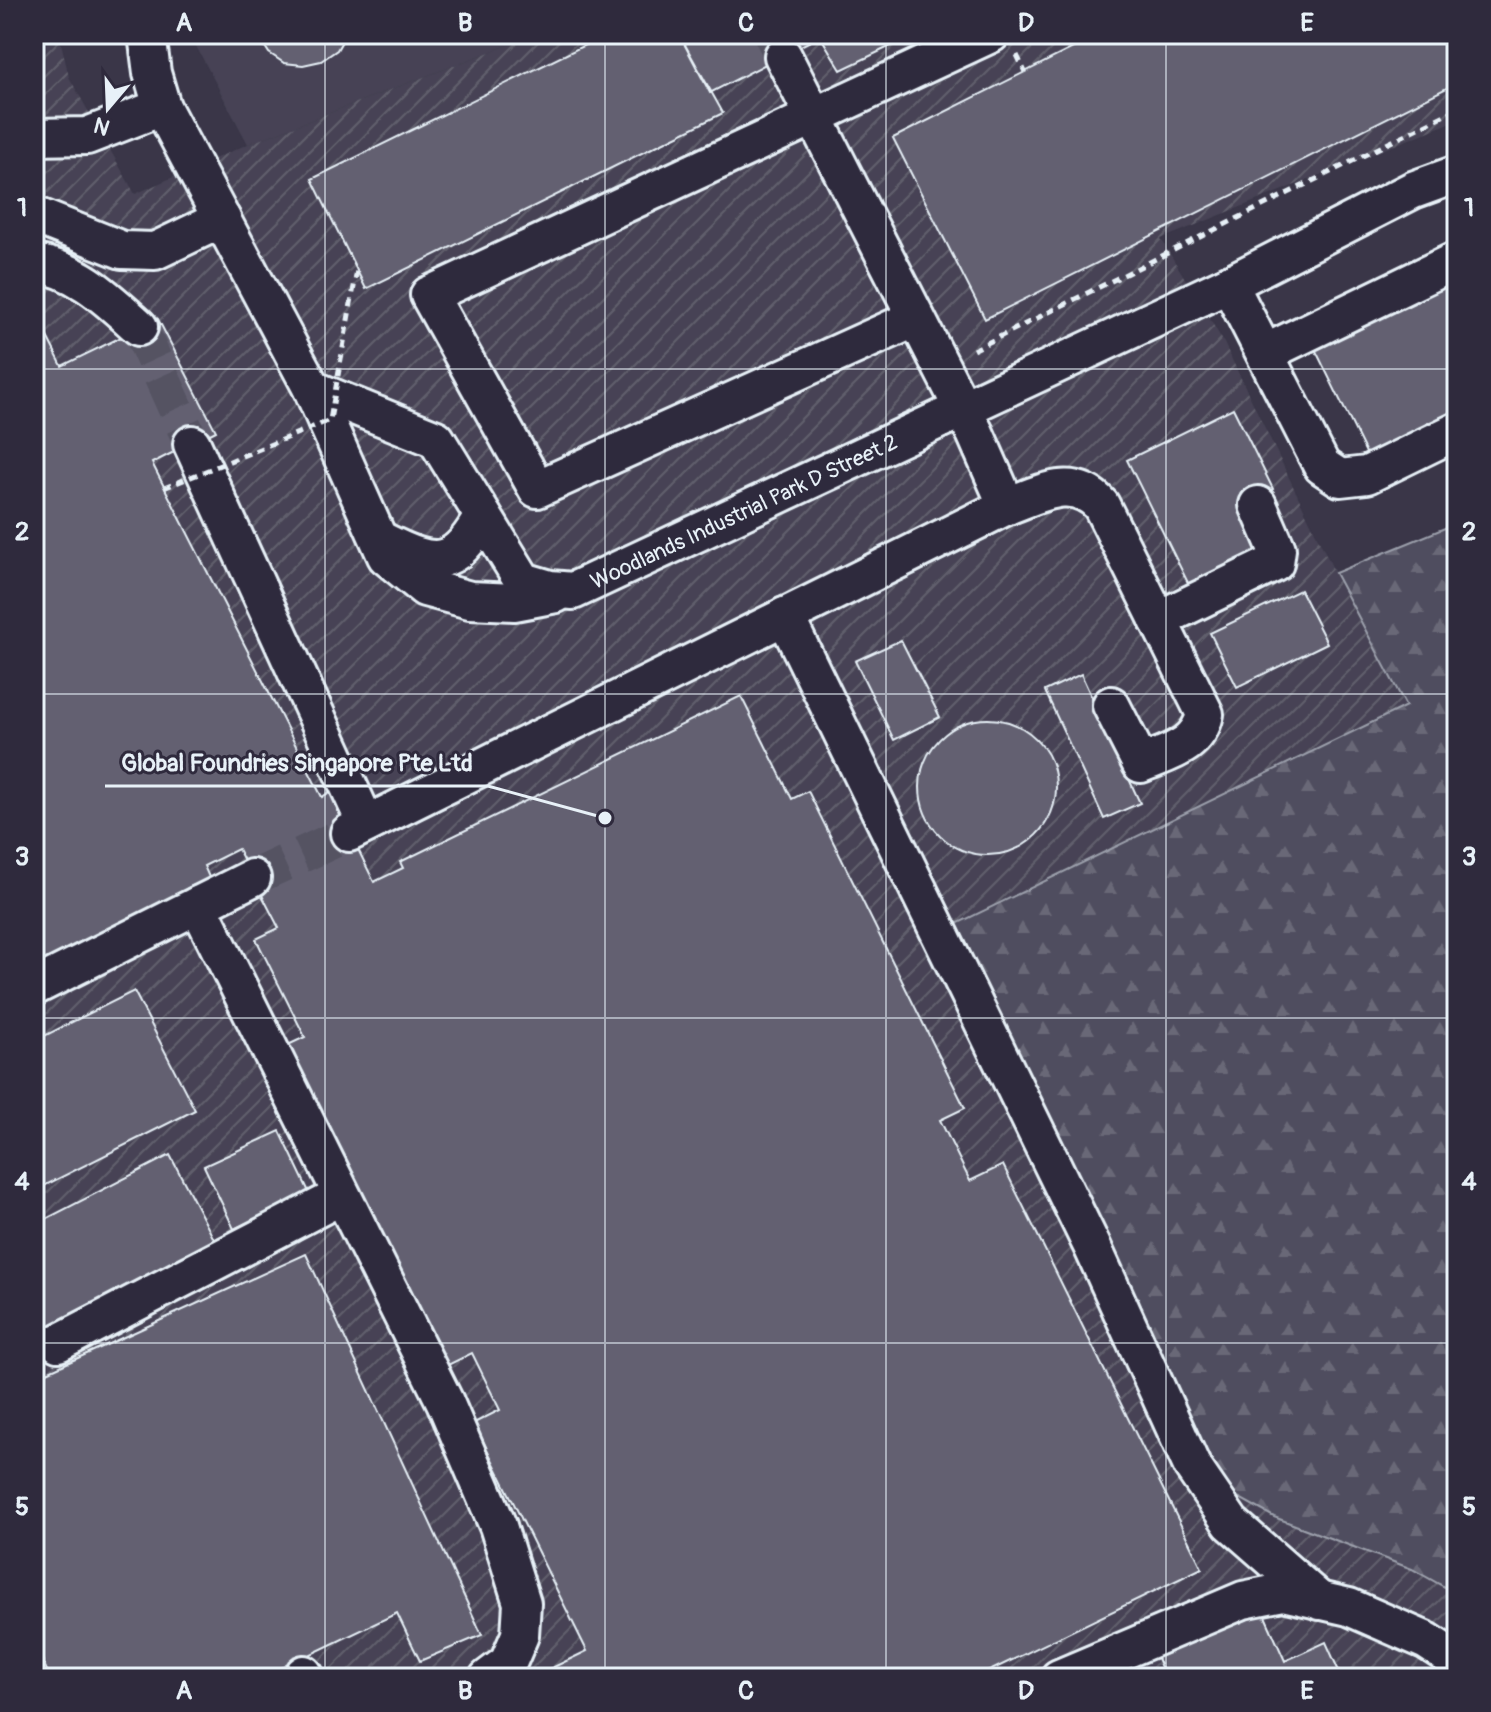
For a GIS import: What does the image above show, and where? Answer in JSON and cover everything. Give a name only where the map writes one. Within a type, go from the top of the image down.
[{"type":"street","points":[[147,34],[152,73],[162,107],[312,389],[386,556],[425,588],[470,600],[514,602],[573,591]]},
{"type":"street","points":[[916,318],[537,489],[429,295],[991,34]]},
{"type":"street","points":[[783,56],[961,407],[1007,506]]},
{"type":"street","points":[[34,137],[87,136],[162,107]]},
{"type":"street","name":"Woodlands Industrial Park D Street 2","points":[[312,389],[436,439],[523,581],[550,589],[573,591],[1229,284],[1413,190],[1457,174]]},
{"type":"street","points":[[34,215],[122,250],[155,251],[222,219]]},
{"type":"street","points":[[1265,353],[1457,260]]},
{"type":"street","points":[[34,263],[52,265],[97,288],[139,327]]},
{"type":"street","points":[[1229,284],[1322,466],[1340,478],[1367,475],[1457,431]]},
{"type":"street","points":[[192,444],[357,829],[1007,506],[1057,488],[1074,486],[1091,494],[1101,505],[1205,714],[1202,728],[1193,742],[1141,764],[1111,705]]},
{"type":"street","points":[[1158,620],[1275,563],[1277,549],[1258,505]]},
{"type":"street","points":[[378,538],[422,560],[449,557],[470,539],[483,516]]},
{"type":"street","points":[[785,616],[1092,1246],[1192,1466],[1231,1523],[1320,1601]]},
{"type":"street","points":[[34,987],[252,878]]},
{"type":"street","points":[[198,905],[445,1402],[502,1539],[522,1603],[520,1635],[508,1663],[488,1678]]},
{"type":"street","points":[[58,1343],[341,1196]]},
{"type":"street","points":[[1059,1678],[1243,1600],[1283,1592],[1349,1607],[1414,1636],[1457,1661]]},
{"type":"path","points":[[940,367],[1457,109]]},
{"type":"path","points":[[164,488],[330,420],[357,270]]},
{"type":"shaded area","points":[[34,34],[59,34],[69,77],[135,194],[248,144],[537,34],[1457,34],[1457,120],[1161,239],[1223,341],[1335,573],[1406,706],[944,930],[1193,1444],[1234,1495],[1274,1517],[1412,1569],[1457,1594],[1457,1678],[34,1678]]},
{"type":"shaded area","points":[[195,34],[537,34],[248,144],[195,44]]},
{"type":"green space","points":[[1457,523],[1457,1594],[1412,1569],[1274,1517],[1234,1495],[1193,1444],[944,930],[1406,706],[1335,573]]},
{"type":"building","points":[[257,34],[346,34],[337,50],[321,61],[303,65],[284,63],[269,53]]},
{"type":"building","points":[[607,34],[679,34],[723,113],[366,289],[312,179]]},
{"type":"building","points":[[679,34],[819,34],[820,36],[710,93]]},
{"type":"building","points":[[819,34],[916,34],[841,70]]},
{"type":"building","points":[[1101,34],[1457,34],[1457,83],[985,319],[893,138]]},
{"type":"building","points":[[1457,277],[1457,412],[1367,455],[1314,347]]},
{"type":"building","points":[[34,311],[62,366],[158,319],[216,431],[152,463],[322,797],[330,792],[374,882],[403,868],[400,862],[741,696],[792,799],[808,791],[965,1108],[940,1120],[970,1181],[1003,1165],[1202,1568],[975,1678],[531,1678],[587,1651],[474,1423],[500,1410],[472,1353],[446,1366],[288,1045],[305,1037],[256,939],[279,928],[238,849],[204,866],[212,884],[34,974]]},
{"type":"building","points":[[1233,408],[1273,489],[1243,503],[1267,551],[1191,589],[1127,460]]},
{"type":"building","points":[[1300,590],[1327,643],[1237,687],[1210,633]]},
{"type":"building","points":[[901,640],[940,717],[894,740],[855,661]]},
{"type":"building","points":[[1081,674],[1140,803],[1104,819],[1045,691]]},
{"type":"building","points":[[988,719],[1014,724],[1036,739],[1051,761],[1056,787],[1051,813],[1036,835],[1014,850],[988,855],[962,850],[940,835],[925,813],[920,787],[925,761],[940,739],[962,724]]},
{"type":"building","points":[[134,991],[195,1110],[34,1191],[34,1041]]},
{"type":"building","points":[[280,1131],[310,1194],[234,1229],[204,1166]]},
{"type":"building","points":[[170,1155],[216,1243],[34,1336],[34,1225]]},
{"type":"building","points":[[306,1254],[482,1635],[420,1661],[397,1613],[261,1678],[50,1678],[34,1641],[34,1378]]},
{"type":"building","points":[[1261,1607],[1285,1661],[1326,1642],[1342,1678],[1166,1678],[1155,1654]]},
{"type":"tunnel","points":[[771,34],[783,56]]},
{"type":"tunnel","points":[[139,327],[192,444]]},
{"type":"tunnel","points":[[252,878],[349,833]]},
{"type":"place","name":"Global Foundries Singapore Pte Ltd","points":[[605,818]]}]
